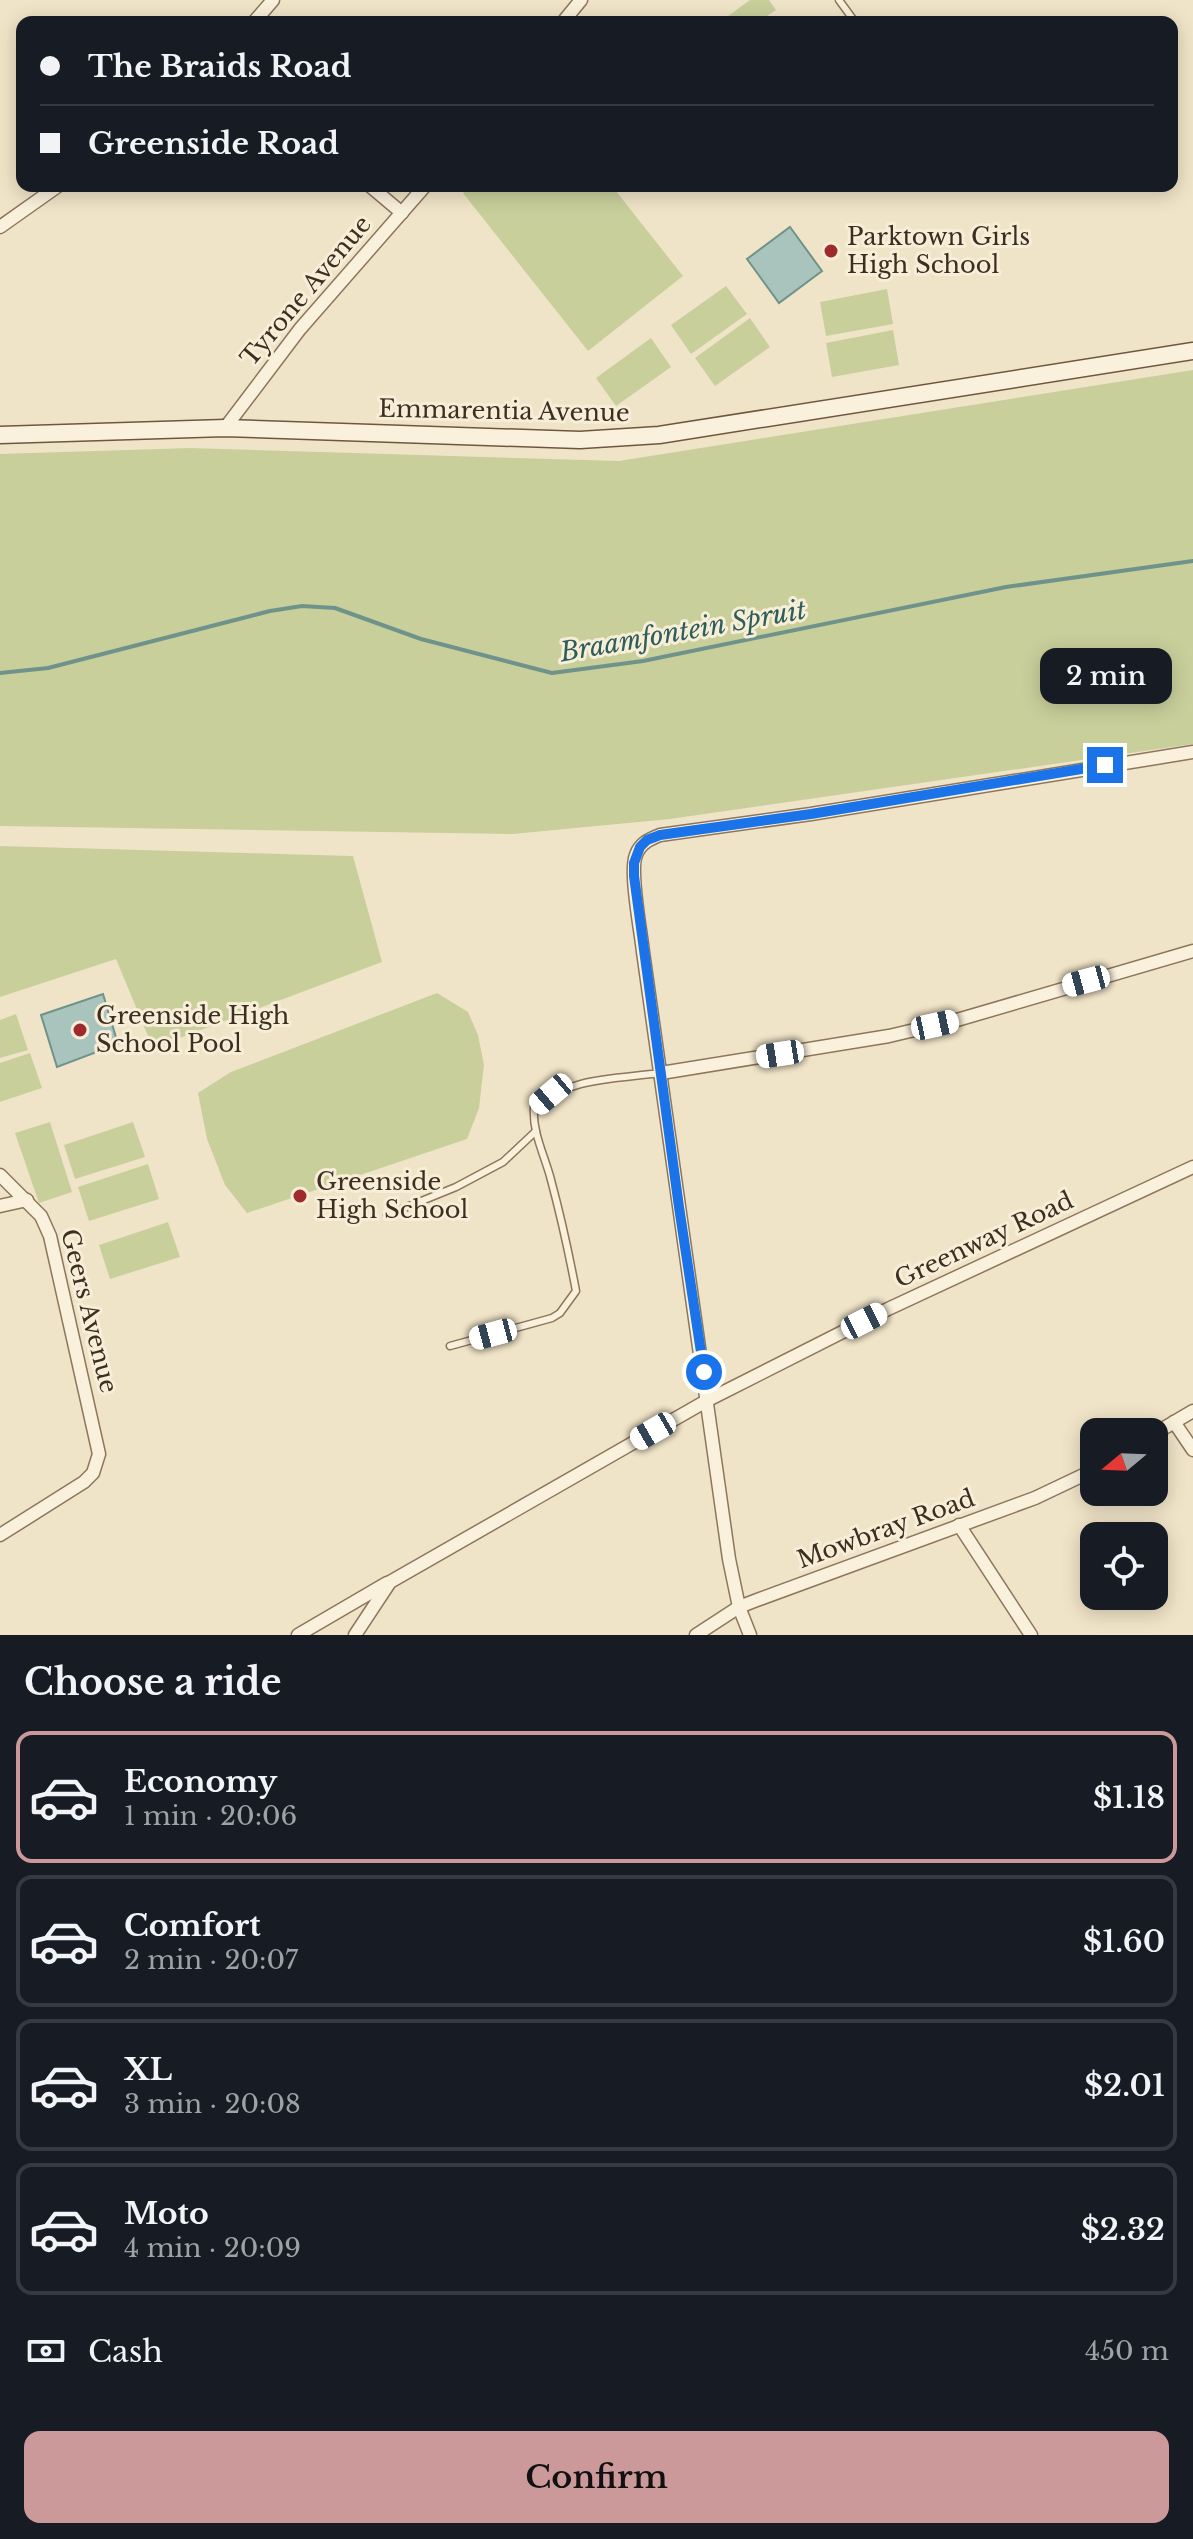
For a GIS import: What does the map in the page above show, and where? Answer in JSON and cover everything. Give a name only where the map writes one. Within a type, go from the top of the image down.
[{"type":"street","points":[[259,16],[273,0]]},
{"type":"street","points":[[568,16],[581,0]]},
{"type":"street","points":[[0,227],[50,192]]},
{"type":"street","points":[[377,192],[402,213]]},
{"type":"street","name":"Tyrone Avenue","points":[[225,428],[300,329],[420,192]]},
{"type":"street","name":"Emmarentia Avenue","points":[[0,435],[225,428],[565,440],[659,435],[1193,351]]},
{"type":"street","points":[[750,1635],[739,1607],[729,1559],[661,1073],[634,876],[634,863],[640,847],[647,840],[660,835],[811,814],[1193,752]]},
{"type":"street","points":[[661,1073],[889,1036],[957,1020],[1193,951]]},
{"type":"street","name":"Greenway Road","points":[[355,1635],[390,1582],[708,1400],[888,1309],[1193,1167]]},
{"type":"street","name":"Geers Avenue","points":[[0,1175],[41,1216],[50,1236],[98,1443],[98,1463],[93,1473],[70,1492],[0,1535]]},
{"type":"street","points":[[0,1206],[27,1200]]},
{"type":"street","points":[[1168,1426],[1193,1411]]},
{"type":"street","points":[[1174,1422],[1193,1450]]},
{"type":"street","name":"Mowbray Road","points":[[696,1635],[739,1607],[1046,1494],[1080,1477]]},
{"type":"street","points":[[959,1525],[1031,1635]]},
{"type":"street","points":[[298,1635],[390,1582]]},
{"type":"lane","points":[[450,1346],[552,1318],[560,1313],[576,1291],[533,1119],[534,1107],[551,1094],[579,1083],[661,1073]]},
{"type":"lane","points":[[387,1215],[456,1187],[503,1162],[536,1131]]},
{"type":"green space","points":[[750,0],[769,0],[776,10],[767,16],[728,16]]},
{"type":"green space","points":[[617,192],[683,276],[588,351],[463,193]]},
{"type":"green space","points":[[726,286],[747,314],[691,354],[671,325]]},
{"type":"green space","points":[[887,289],[893,324],[826,336],[820,302]]},
{"type":"green space","points":[[750,318],[770,347],[715,386],[695,358]]},
{"type":"green space","points":[[893,330],[899,365],[832,377],[826,343]]},
{"type":"green space","points":[[651,338],[671,367],[616,406],[596,378]]},
{"type":"green space","points":[[1193,370],[1193,744],[670,819],[513,834],[0,826],[0,454],[190,448],[619,461]]},
{"type":"green space","points":[[0,846],[353,856],[382,962],[153,1048],[116,959],[0,997]]},
{"type":"green space","points":[[437,993],[468,1012],[478,1035],[484,1065],[479,1108],[467,1139],[247,1213],[225,1185],[207,1139],[198,1093],[231,1072]]},
{"type":"green space","points":[[16,1014],[28,1050],[0,1058],[0,1020]]},
{"type":"green space","points":[[30,1053],[42,1088],[0,1102],[0,1063]]},
{"type":"green space","points":[[50,1122],[72,1192],[39,1203],[15,1133]]},
{"type":"green space","points":[[133,1122],[145,1157],[75,1179],[64,1145]]},
{"type":"green space","points":[[148,1164],[159,1199],[89,1221],[78,1187]]},
{"type":"green space","points":[[168,1222],[180,1257],[110,1279],[99,1245]]},
{"type":"water","points":[[790,227],[822,271],[779,303],[747,259]]},
{"type":"water","name":"Greenside High School Pool","points":[[103,994],[118,1044],[57,1067],[41,1015]]},
{"type":"waterway","name":"Braamfontein Spruit","points":[[0,673],[48,668],[270,611],[302,606],[335,608],[421,639],[552,673],[643,661],[1006,587],[1193,561]]},
{"type":"place","name":"Parktown Girls High School","points":[[831,251]]},
{"type":"place","name":"Greenside High School Pool","points":[[80,1030]]},
{"type":"place","name":"Greenside High School","points":[[300,1196]]},
{"type":"route","points":[[704,1372],[643,952],[634,876],[635,855],[640,847],[647,840],[660,835],[811,814],[1105,765]]}]
